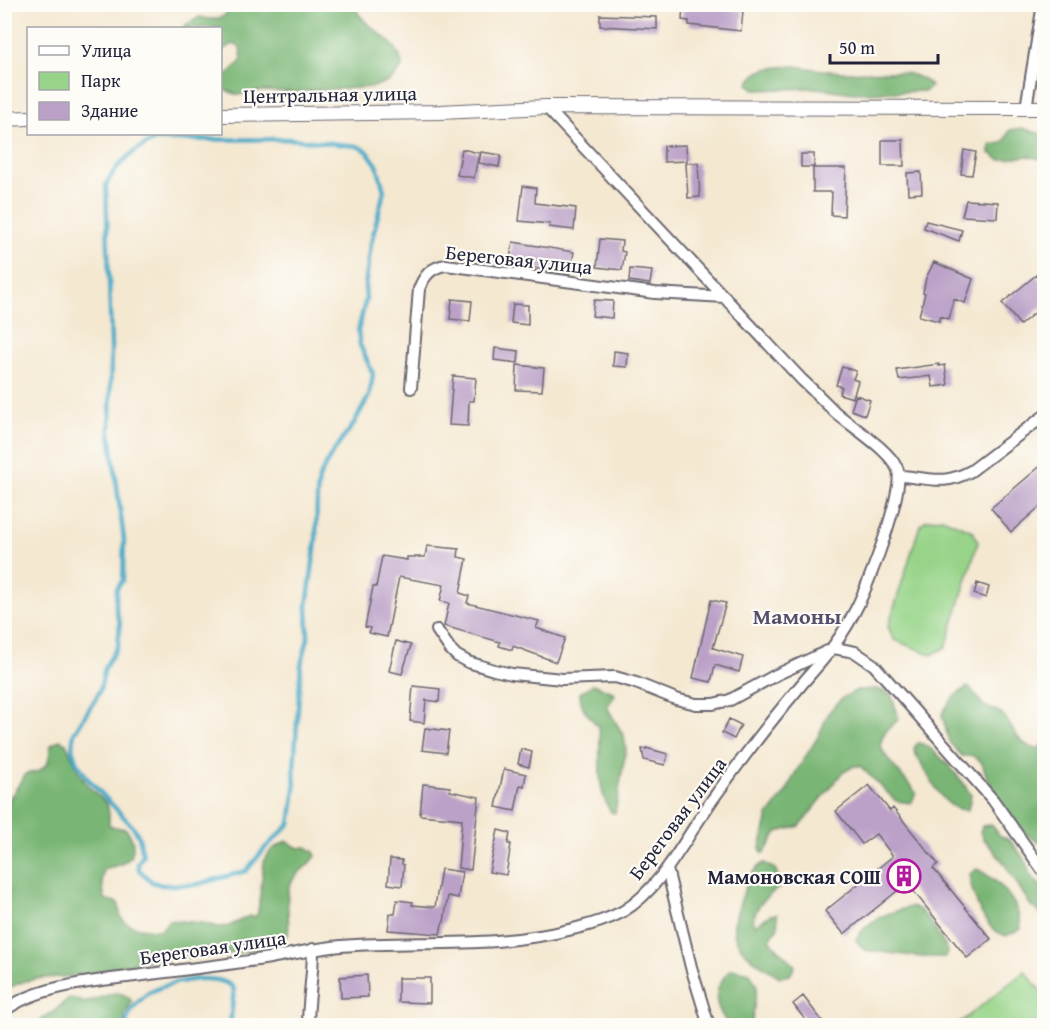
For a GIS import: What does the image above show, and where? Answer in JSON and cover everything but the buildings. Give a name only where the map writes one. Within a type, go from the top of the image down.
[{"type":"street","points":[[1026,108],[1043,4]]},
{"type":"street","points":[[546,107],[810,388],[891,459],[901,476],[939,481],[958,477],[971,471],[1044,416]]},
{"type":"street","name":"Центральная улица","points":[[222,115],[440,112],[546,107],[1044,108]]},
{"type":"street","points":[[4,118],[27,118]]},
{"type":"street","name":"Береговая улица","points":[[411,388],[419,289],[426,274],[438,266],[446,265],[655,293],[725,297]]},
{"type":"street","name":"Береговая улица","points":[[4,1011],[17,1002],[35,995],[84,984],[268,958],[313,949],[359,945],[480,944],[547,936],[608,919],[624,911],[638,900],[667,868],[715,795],[806,679],[834,648],[865,589],[901,476]]},
{"type":"street","points":[[437,630],[457,656],[494,670],[572,679],[615,677],[676,699],[705,704],[730,700],[834,648],[855,652],[874,665],[993,800],[1044,872]]},
{"type":"street","points":[[667,868],[691,968],[709,1026]]},
{"type":"street","points":[[308,1026],[308,997],[313,970],[313,949]]},
{"type":"green space","points":[[233,5],[354,5],[366,22],[395,48],[402,67],[391,80],[373,87],[291,92],[258,91],[238,95],[222,89],[222,81],[242,60],[240,47],[233,44],[222,50],[222,27],[184,27],[200,17],[219,18]]},
{"type":"green space","points":[[796,66],[843,72],[902,73],[923,79],[931,86],[926,91],[855,93],[816,88],[756,90],[748,84],[756,74],[762,71],[775,67]]},
{"type":"green space","points":[[1022,128],[1044,135],[1044,160],[1028,156],[1000,160],[990,153],[990,145],[1003,143],[1010,130]]},
{"type":"green space","points":[[942,518],[973,531],[978,542],[946,647],[932,655],[894,640],[888,627],[920,525],[926,520]]},
{"type":"green space","points":[[593,684],[615,693],[608,709],[624,736],[626,750],[615,813],[611,812],[602,792],[599,728],[586,712],[580,699],[580,693]]},
{"type":"green space","points":[[968,687],[983,705],[1002,714],[1025,744],[1037,749],[1044,744],[1044,846],[1024,833],[989,784],[982,763],[973,756],[962,756],[949,742],[942,714],[959,692]]},
{"type":"green space","points":[[877,689],[891,694],[899,719],[884,735],[881,747],[916,793],[911,803],[896,801],[860,766],[854,766],[842,773],[800,826],[777,832],[765,852],[762,853],[760,848],[768,816],[788,789],[818,737],[829,712],[842,698],[857,690]]},
{"type":"green space","points":[[60,740],[66,743],[78,771],[88,786],[107,804],[109,826],[126,829],[133,842],[131,856],[128,860],[104,869],[103,876],[105,899],[118,903],[120,915],[124,921],[139,928],[161,930],[169,920],[203,923],[218,927],[229,926],[249,916],[255,917],[258,913],[264,861],[273,849],[287,841],[298,848],[306,847],[316,856],[295,877],[289,887],[288,935],[258,949],[138,962],[83,975],[31,980],[5,990],[5,805],[26,774],[39,771],[48,763],[51,745]]},
{"type":"green space","points":[[918,743],[939,756],[961,781],[971,795],[968,810],[950,805],[937,790],[916,755],[914,748]]},
{"type":"green space","points":[[992,825],[999,835],[1010,840],[1027,863],[1029,873],[1044,890],[1044,913],[1040,913],[1031,906],[1004,863],[984,839],[980,832],[982,826]]},
{"type":"green space","points":[[764,863],[775,869],[780,880],[779,888],[763,901],[753,920],[756,925],[770,915],[777,914],[778,927],[770,939],[795,966],[790,975],[780,977],[749,956],[742,949],[734,933],[734,924],[747,882],[752,873]]},
{"type":"green space","points":[[977,869],[1001,886],[1013,901],[1021,929],[1006,936],[988,924],[977,904],[970,882],[969,875]]},
{"type":"green space","points":[[910,907],[919,909],[930,921],[948,951],[945,957],[922,957],[864,950],[856,940],[872,922]]},
{"type":"green space","points":[[731,969],[750,973],[757,986],[752,1021],[755,1025],[729,1025],[719,1010],[716,997],[720,983]]},
{"type":"green space","points":[[1025,971],[1044,996],[1044,1025],[957,1025]]},
{"type":"green space","points":[[114,993],[124,995],[132,1002],[125,1014],[124,1025],[37,1025],[69,998],[84,1003]]},
{"type":"waterway","points":[[291,139],[357,146],[367,151],[377,165],[384,191],[371,243],[365,287],[366,299],[358,331],[360,345],[373,374],[371,386],[369,396],[353,425],[331,455],[319,478],[316,541],[307,606],[308,638],[301,665],[294,768],[295,789],[290,824],[265,848],[246,871],[195,885],[162,885],[152,882],[139,870],[138,863],[143,855],[139,837],[134,828],[87,778],[76,761],[72,748],[74,733],[96,698],[105,667],[118,646],[120,623],[116,611],[116,600],[117,588],[123,580],[124,540],[110,432],[111,343],[106,185],[126,158],[155,140],[291,139]]},
{"type":"waterway","points":[[126,1026],[128,1017],[139,1001],[154,990],[177,982],[204,979],[227,983],[234,989],[230,1026]]},
{"type":"place","name":"Мамоновская СОШ","points":[[904,876]]},
{"type":"district","name":"Мамоны","points":[[797,616]]}]
